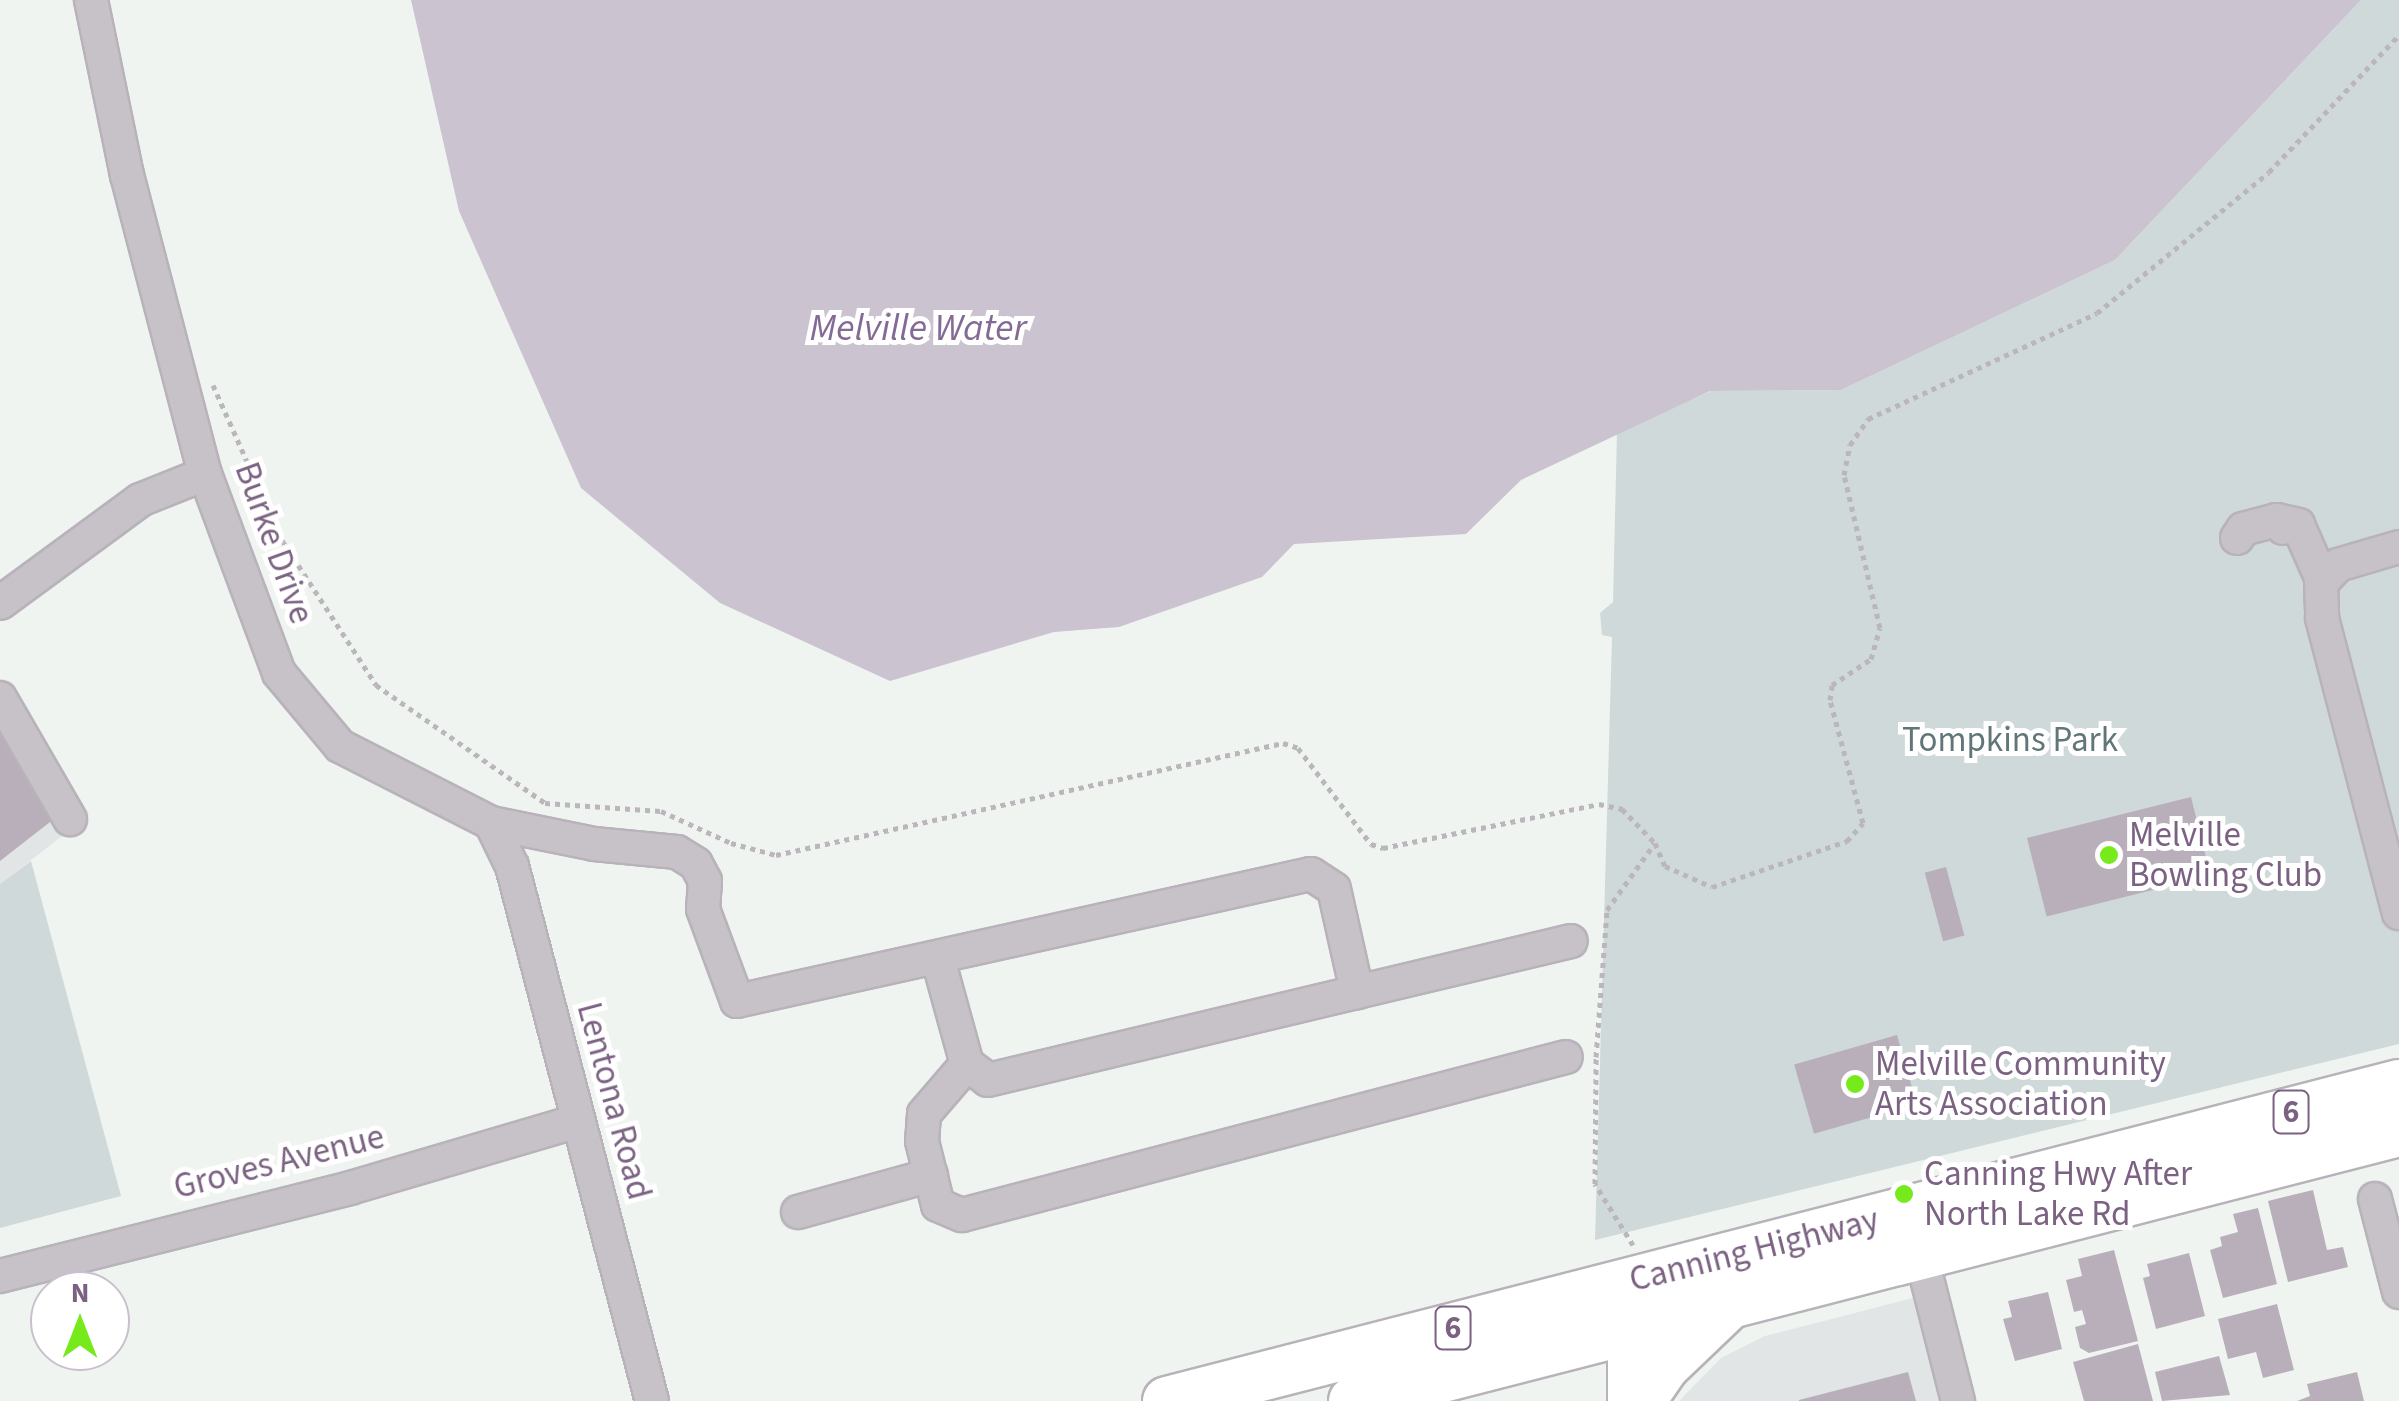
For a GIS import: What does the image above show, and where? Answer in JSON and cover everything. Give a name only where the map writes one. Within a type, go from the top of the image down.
[{"type":"highway","name":"Canning Highway","points":[[1167,1401],[1620,1273],[2399,1084]]},
{"type":"highway","name":"Canning Highway","points":[[1353,1401],[1436,1391],[1614,1335],[2399,1132]]},
{"type":"highway","points":[[1642,1401],[1665,1366],[1730,1305]]},
{"type":"main road","points":[[1601,1401],[1614,1335],[1620,1273]]},
{"type":"main road","points":[[1614,1335],[1628,1401]]},
{"type":"street","name":"Burke Drive","points":[[91,0],[127,175],[205,474],[279,673],[340,746],[491,823],[594,844],[677,852],[696,864],[705,881],[703,909],[738,1001],[938,959]]},
{"type":"street","points":[[0,603],[140,500],[205,474]]},
{"type":"street","points":[[2237,538],[2243,529],[2298,524],[2322,582],[2322,618],[2399,913]]},
{"type":"street","points":[[2322,582],[2338,565],[2399,547]]},
{"type":"street","points":[[0,698],[70,819]]},
{"type":"street","name":"Lentona Road","points":[[491,823],[512,866],[652,1401]]},
{"type":"street","points":[[1357,992],[1334,889],[1311,874],[938,959],[967,1064],[988,1080],[1357,992],[1570,940]]},
{"type":"street","points":[[967,1064],[924,1114],[922,1141],[938,1205],[962,1215],[1566,1057]]},
{"type":"street","name":"Groves Avenue","points":[[0,1276],[350,1188],[577,1122]]},
{"type":"street","points":[[798,1212],[931,1176]]},
{"type":"street","points":[[2375,1198],[2399,1292]]},
{"type":"street","points":[[1921,1256],[1958,1401]]},
{"type":"path","points":[[208,374],[282,540],[376,685],[545,803],[661,811],[731,843],[776,855],[1283,743],[1298,748],[1371,844],[1383,848],[1598,804],[1622,809],[1656,843],[1665,866],[1712,887],[1847,842],[1863,823],[1830,700],[1832,685],[1870,659],[1880,628],[1844,475],[1850,445],[1868,419],[2098,313],[2269,172],[2399,35]]},
{"type":"path","points":[[1620,1273],[1595,1184],[1596,1057],[1607,910],[1656,843]]},
{"type":"shaded area","points":[[0,683],[79,823],[0,884]]},
{"type":"shaded area","points":[[1913,1298],[1946,1401],[1679,1401],[1721,1358],[1765,1336]]},
{"type":"green space","name":"Tompkins Park","points":[[2361,0],[2399,0],[2399,1044],[1595,1240],[1612,637],[1602,635],[1600,613],[1613,602],[1617,432],[1711,391],[1841,390],[2115,260]]},
{"type":"green space","points":[[31,861],[121,1196],[0,1228],[0,884]]},
{"type":"water","name":"Melville Water","points":[[411,0],[2361,0],[2115,260],[1841,390],[1710,391],[1521,480],[1466,534],[1294,544],[1262,577],[1119,627],[1054,632],[890,681],[720,603],[581,488],[459,211]]},
{"type":"building","points":[[0,718],[59,815],[0,861]]},
{"type":"building","points":[[2191,797],[2211,876],[2047,916],[2027,838]]},
{"type":"building","points":[[1946,867],[1964,936],[1943,941],[1925,873]]},
{"type":"building","name":"Melville Community Arts Association","points":[[1897,1035],[1917,1104],[1814,1134],[1794,1064]]},
{"type":"building","points":[[2313,1190],[2327,1250],[2343,1247],[2348,1267],[2288,1282],[2268,1201]]},
{"type":"building","points":[[2258,1208],[2277,1284],[2223,1298],[2210,1250],[2222,1246],[2220,1237],[2238,1232],[2233,1214]]},
{"type":"building","points":[[2114,1250],[2138,1341],[2089,1353],[2080,1348],[2075,1327],[2086,1324],[2082,1310],[2074,1312],[2066,1280],[2082,1276],[2078,1259]]},
{"type":"building","points":[[2189,1253],[2205,1316],[2156,1329],[2143,1278],[2150,1276],[2147,1264]]},
{"type":"building","points":[[2048,1292],[2062,1349],[2015,1361],[2003,1319],[2012,1317],[2008,1301]]},
{"type":"building","points":[[2277,1304],[2294,1370],[2263,1378],[2256,1352],[2228,1359],[2218,1319]]},
{"type":"building","points":[[2138,1344],[2153,1401],[2084,1401],[2073,1362]]},
{"type":"building","points":[[2219,1356],[2230,1395],[2162,1401],[2155,1372]]},
{"type":"building","points":[[1908,1372],[1916,1401],[1799,1401],[1799,1400]]},
{"type":"building","points":[[2357,1372],[2364,1401],[2297,1401],[2310,1396],[2307,1384]]},
{"type":"place","name":"Melville Bowling Club","points":[[2109,855]]},
{"type":"place","name":"Melville Community Arts Association","points":[[1855,1084]]},
{"type":"place","name":"Canning Hwy After North Lake Rd","points":[[1904,1194]]}]
